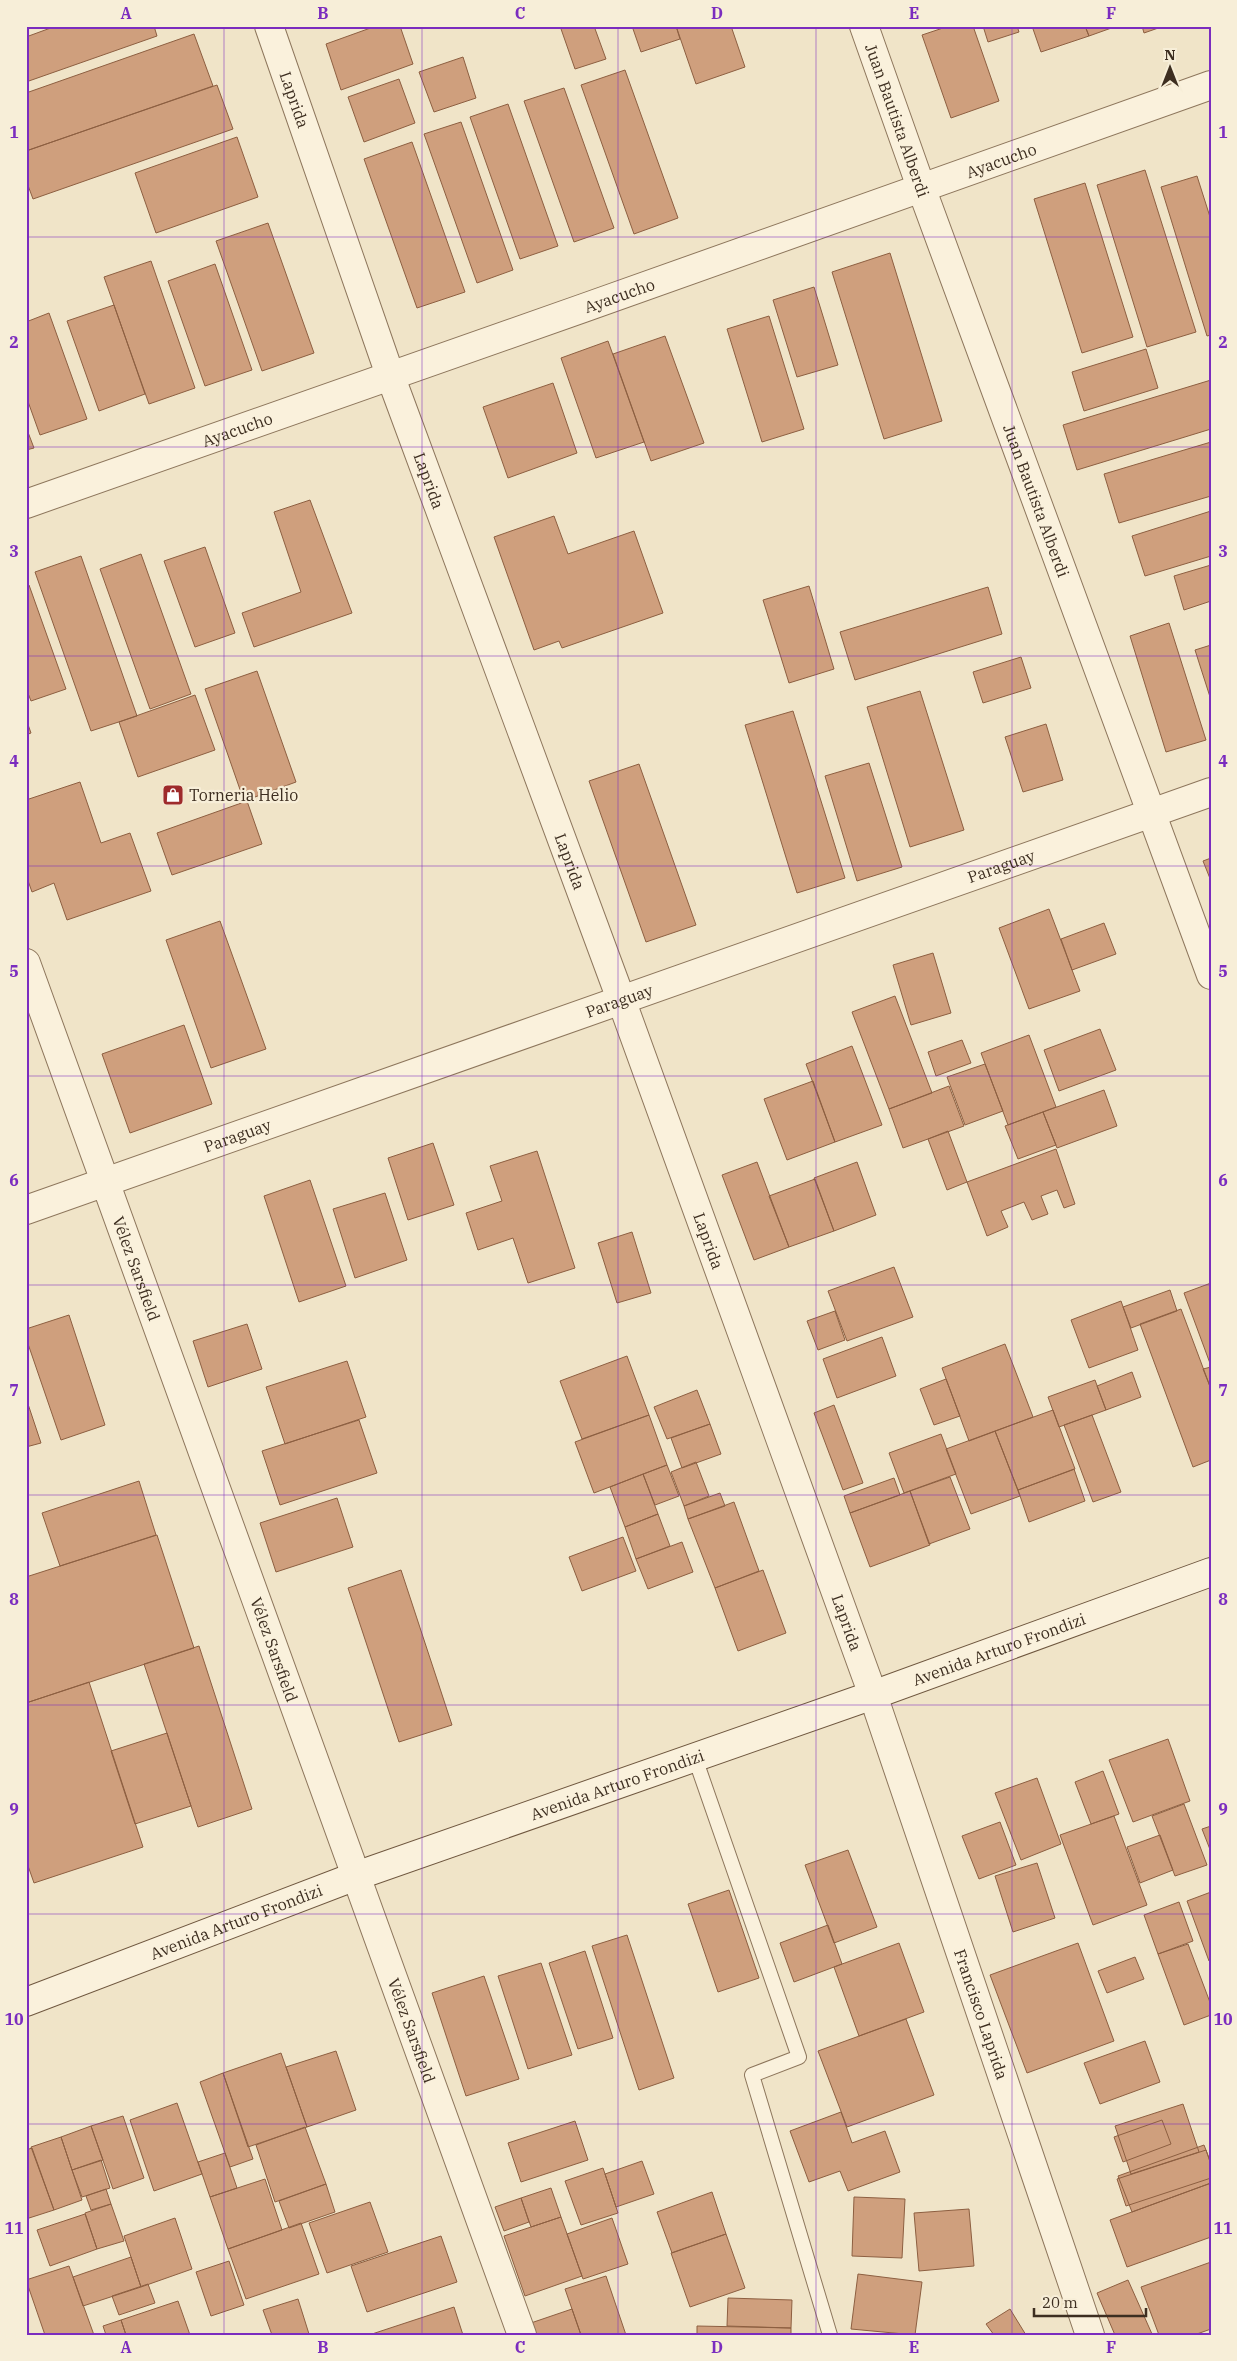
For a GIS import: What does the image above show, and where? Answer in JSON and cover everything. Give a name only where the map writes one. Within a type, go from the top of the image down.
[{"type":"street","name":"Laprida","points":[[269,26],[390,375],[622,1002],[874,1695]]},
{"type":"street","name":"Juan Bautista Alberdi","points":[[864,26],[922,190],[1211,975]]},
{"type":"street","name":"Ayacucho","points":[[26,504],[922,190],[1211,85]]},
{"type":"street","name":"Paraguay","points":[[26,1210],[106,1184],[622,1002],[1211,792]]},
{"type":"street","name":"Vélez Sarsfield","points":[[26,963],[522,2335]]},
{"type":"street","name":"Avenida Arturo Frondizi","points":[[26,2002],[356,1876],[874,1695],[1211,1572]]},
{"type":"street","name":"Francisco Laprida","points":[[874,1695],[1090,2335]]},
{"type":"lane","points":[[694,1758],[799,2057],[752,2075],[830,2335]]},
{"type":"building","points":[[56,26],[154,26],[157,36],[26,82],[26,37]]},
{"type":"building","points":[[376,26],[400,26],[413,64],[341,90],[326,44]]},
{"type":"building","points":[[560,26],[594,26],[606,59],[575,69]]},
{"type":"building","points":[[632,26],[676,26],[680,39],[641,52]]},
{"type":"building","points":[[676,26],[731,26],[745,67],[696,84]]},
{"type":"building","points":[[949,26],[973,26],[999,101],[951,118],[922,35]]},
{"type":"building","points":[[983,26],[1017,26],[1019,32],[988,42]]},
{"type":"building","points":[[1032,26],[1085,26],[1089,36],[1041,52]]},
{"type":"building","points":[[1085,26],[1117,26],[1089,36]]},
{"type":"building","points":[[1142,26],[1164,26],[1144,33]]},
{"type":"building","points":[[194,34],[213,86],[26,151],[26,93]]},
{"type":"building","points":[[463,57],[476,98],[434,112],[419,72]]},
{"type":"building","points":[[625,70],[678,218],[634,234],[581,85]]},
{"type":"building","points":[[399,79],[415,123],[364,142],[348,97]]},
{"type":"building","points":[[217,85],[233,129],[33,199],[26,180],[26,151]]},
{"type":"building","points":[[564,88],[614,228],[574,242],[524,101]]},
{"type":"building","points":[[508,104],[558,246],[520,259],[470,117]]},
{"type":"building","points":[[461,122],[513,270],[477,283],[424,134]]},
{"type":"building","points":[[237,137],[258,197],[156,233],[135,173]]},
{"type":"building","points":[[412,142],[465,292],[417,308],[364,159]]},
{"type":"building","points":[[1145,170],[1196,332],[1147,347],[1097,185]]},
{"type":"building","points":[[1197,176],[1211,220],[1211,335],[1207,336],[1161,187]]},
{"type":"building","points":[[1085,183],[1133,337],[1082,353],[1034,199]]},
{"type":"building","points":[[268,223],[314,353],[262,371],[216,241]]},
{"type":"building","points":[[890,253],[942,421],[884,439],[832,272]]},
{"type":"building","points":[[151,261],[195,388],[149,404],[104,277]]},
{"type":"building","points":[[215,264],[252,370],[205,386],[168,281]]},
{"type":"building","points":[[814,287],[838,365],[797,377],[773,300]]},
{"type":"building","points":[[114,305],[145,394],[99,411],[67,321]]},
{"type":"building","points":[[49,313],[87,419],[40,435],[26,396],[26,322]]},
{"type":"building","points":[[769,316],[804,429],[762,442],[727,329]]},
{"type":"building","points":[[665,336],[704,443],[651,461],[613,354]]},
{"type":"building","points":[[608,341],[644,442],[596,458],[561,358]]},
{"type":"building","points":[[1146,349],[1158,388],[1084,411],[1072,372]]},
{"type":"building","points":[[1211,380],[1211,429],[1077,470],[1063,425]]},
{"type":"building","points":[[553,383],[577,453],[508,478],[483,407]]},
{"type":"building","points":[[26,427],[34,448],[26,450]]},
{"type":"building","points":[[1211,442],[1211,496],[1119,523],[1104,474]]},
{"type":"building","points":[[310,500],[352,613],[254,647],[242,613],[301,592],[274,512]]},
{"type":"building","points":[[1211,511],[1211,556],[1145,576],[1132,536]]},
{"type":"building","points":[[554,516],[568,554],[634,531],[663,613],[562,648],[559,641],[534,650],[494,537]]},
{"type":"building","points":[[205,547],[235,633],[195,647],[164,561]]},
{"type":"building","points":[[141,554],[191,694],[150,709],[100,569]]},
{"type":"building","points":[[81,556],[137,716],[91,731],[35,572]]},
{"type":"building","points":[[1211,565],[1211,601],[1184,610],[1174,576]]},
{"type":"building","points":[[29,585],[66,689],[31,701],[26,688],[26,586]]},
{"type":"building","points":[[809,586],[834,669],[789,683],[763,600]]},
{"type":"building","points":[[988,587],[1002,634],[855,680],[840,632]]},
{"type":"building","points":[[1169,623],[1206,740],[1166,752],[1130,636]]},
{"type":"building","points":[[1211,645],[1211,700],[1195,650]]},
{"type":"building","points":[[1021,657],[1031,688],[983,703],[973,672]]},
{"type":"building","points":[[257,671],[296,782],[244,801],[205,689]]},
{"type":"building","points":[[920,691],[964,830],[910,847],[867,707]]},
{"type":"building","points":[[195,695],[215,750],[138,777],[119,722]]},
{"type":"building","points":[[793,711],[845,878],[797,893],[745,725]]},
{"type":"building","points":[[26,719],[31,733],[26,735]]},
{"type":"building","points":[[1046,724],[1063,780],[1023,792],[1005,737]]},
{"type":"building","points":[[869,763],[902,867],[857,881],[825,776]]},
{"type":"building","points":[[639,764],[696,925],[646,942],[589,781]]},
{"type":"building","points":[[80,782],[101,843],[130,833],[151,891],[67,920],[54,883],[32,892],[26,875],[26,800]]},
{"type":"building","points":[[247,801],[262,844],[172,875],[157,833]]},
{"type":"building","points":[[1211,858],[1211,881],[1203,861]]},
{"type":"building","points":[[1049,909],[1080,991],[1029,1009],[999,928]]},
{"type":"building","points":[[220,921],[266,1049],[211,1068],[166,940]]},
{"type":"building","points":[[1104,923],[1116,954],[1072,970],[1061,939]]},
{"type":"building","points":[[933,953],[951,1013],[911,1025],[893,965]]},
{"type":"building","points":[[895,996],[932,1093],[889,1109],[852,1012]]},
{"type":"building","points":[[184,1025],[212,1104],[130,1133],[102,1054]]},
{"type":"building","points":[[1100,1029],[1116,1070],[1059,1091],[1044,1050]]},
{"type":"building","points":[[1029,1035],[1056,1107],[1008,1125],[981,1053]]},
{"type":"building","points":[[962,1040],[971,1063],[936,1076],[928,1052]]},
{"type":"building","points":[[852,1046],[882,1125],[835,1142],[806,1064]]},
{"type":"building","points":[[985,1064],[1003,1111],[965,1125],[947,1077]]},
{"type":"building","points":[[813,1081],[835,1142],[787,1160],[764,1099]]},
{"type":"building","points":[[949,1086],[964,1126],[903,1148],[889,1109]]},
{"type":"building","points":[[1104,1090],[1117,1126],[1057,1148],[1043,1112]]},
{"type":"building","points":[[1043,1112],[1056,1145],[1018,1159],[1005,1126]]},
{"type":"building","points":[[948,1131],[967,1182],[947,1190],[928,1139]]},
{"type":"building","points":[[433,1143],[454,1205],[408,1220],[388,1158]]},
{"type":"building","points":[[1056,1149],[1075,1204],[1064,1208],[1057,1190],[1041,1196],[1048,1214],[1032,1220],[1024,1202],[1001,1211],[1008,1227],[987,1236],[967,1182]]},
{"type":"building","points":[[537,1151],[575,1268],[528,1283],[513,1238],[478,1250],[466,1213],[502,1201],[490,1166]]},
{"type":"building","points":[[757,1162],[789,1247],[754,1260],[722,1175]]},
{"type":"building","points":[[857,1162],[876,1215],[834,1231],[814,1178]]},
{"type":"building","points":[[815,1179],[834,1231],[789,1247],[769,1196]]},
{"type":"building","points":[[310,1180],[346,1286],[299,1302],[264,1196]]},
{"type":"building","points":[[385,1193],[407,1260],[355,1278],[333,1209]]},
{"type":"building","points":[[632,1232],[651,1293],[617,1303],[598,1243]]},
{"type":"building","points":[[894,1267],[913,1317],[847,1341],[828,1291]]},
{"type":"building","points":[[1211,1283],[1211,1366],[1184,1293]]},
{"type":"building","points":[[1170,1290],[1177,1311],[1131,1328],[1123,1307]]},
{"type":"building","points":[[1121,1301],[1138,1350],[1089,1368],[1071,1320]]},
{"type":"building","points":[[1181,1309],[1211,1389],[1211,1460],[1193,1467],[1140,1324]]},
{"type":"building","points":[[835,1311],[845,1340],[818,1350],[807,1321]]},
{"type":"building","points":[[69,1315],[105,1425],[61,1440],[26,1338],[26,1329]]},
{"type":"building","points":[[247,1324],[262,1369],[208,1387],[193,1341]]},
{"type":"building","points":[[882,1337],[896,1376],[837,1398],[823,1359]]},
{"type":"building","points":[[1005,1344],[1033,1417],[969,1441],[942,1368]]},
{"type":"building","points":[[627,1356],[649,1415],[582,1439],[560,1381]]},
{"type":"building","points":[[347,1361],[366,1417],[285,1444],[266,1387]]},
{"type":"building","points":[[1211,1367],[1211,1389],[1203,1369]]},
{"type":"building","points":[[1132,1372],[1141,1397],[1106,1410],[1097,1386]]},
{"type":"building","points":[[946,1379],[960,1416],[934,1425],[920,1389]]},
{"type":"building","points":[[1095,1380],[1106,1410],[1059,1427],[1048,1397]]},
{"type":"building","points":[[697,1390],[710,1424],[667,1439],[654,1407]]},
{"type":"building","points":[[26,1398],[41,1443],[26,1447]]},
{"type":"building","points":[[834,1405],[863,1483],[843,1490],[814,1413]]},
{"type":"building","points":[[1053,1410],[1075,1469],[1018,1490],[995,1431]]},
{"type":"building","points":[[649,1415],[667,1465],[594,1493],[575,1442]]},
{"type":"building","points":[[1092,1415],[1121,1492],[1093,1502],[1064,1425]]},
{"type":"building","points":[[359,1420],[377,1473],[280,1505],[262,1451]]},
{"type":"building","points":[[710,1424],[721,1454],[682,1468],[671,1438]]},
{"type":"building","points":[[995,1431],[1020,1496],[971,1514],[946,1449]]},
{"type":"building","points":[[941,1434],[956,1474],[904,1493],[889,1453]]},
{"type":"building","points":[[696,1462],[709,1496],[684,1506],[671,1472]]},
{"type":"building","points":[[667,1465],[679,1496],[655,1505],[643,1474]]},
{"type":"building","points":[[1074,1469],[1085,1501],[1029,1522],[1018,1490]]},
{"type":"building","points":[[643,1474],[658,1514],[625,1527],[610,1487]]},
{"type":"building","points":[[950,1477],[970,1529],[929,1544],[910,1491]]},
{"type":"building","points":[[894,1478],[900,1495],[850,1513],[844,1496]]},
{"type":"building","points":[[139,1481],[156,1535],[60,1566],[42,1513]]},
{"type":"building","points":[[910,1491],[930,1545],[870,1567],[850,1513]]},
{"type":"building","points":[[720,1493],[725,1506],[688,1519],[684,1506]]},
{"type":"building","points":[[337,1498],[353,1547],[276,1572],[260,1523]]},
{"type":"building","points":[[734,1502],[759,1571],[715,1588],[688,1519]]},
{"type":"building","points":[[658,1514],[670,1546],[636,1559],[625,1527]]},
{"type":"building","points":[[157,1535],[194,1648],[26,1703],[26,1577]]},
{"type":"building","points":[[623,1537],[636,1571],[582,1591],[569,1557]]},
{"type":"building","points":[[682,1542],[693,1572],[648,1589],[636,1559]]},
{"type":"building","points":[[401,1570],[452,1725],[399,1742],[348,1588]]},
{"type":"building","points":[[763,1570],[786,1633],[738,1651],[715,1588]]},
{"type":"building","points":[[199,1646],[252,1809],[198,1827],[144,1664]]},
{"type":"building","points":[[89,1682],[143,1847],[34,1883],[26,1860],[26,1703]]},
{"type":"building","points":[[167,1733],[191,1806],[135,1824],[111,1751]]},
{"type":"building","points":[[1168,1739],[1190,1801],[1133,1822],[1109,1760]]},
{"type":"building","points":[[1103,1771],[1119,1814],[1091,1824],[1075,1782]]},
{"type":"building","points":[[1037,1778],[1061,1844],[1021,1860],[995,1793]]},
{"type":"building","points":[[1184,1804],[1207,1865],[1175,1876],[1152,1816]]},
{"type":"building","points":[[1114,1816],[1147,1905],[1093,1925],[1060,1835]]},
{"type":"building","points":[[1000,1822],[1016,1865],[979,1879],[962,1836]]},
{"type":"building","points":[[1211,1826],[1211,1852],[1202,1829]]},
{"type":"building","points":[[1160,1835],[1173,1870],[1140,1883],[1127,1847]]},
{"type":"building","points":[[848,1850],[877,1927],[834,1943],[805,1865]]},
{"type":"building","points":[[1037,1863],[1055,1918],[1013,1932],[995,1876]]},
{"type":"building","points":[[729,1890],[759,1978],[718,1992],[688,1904]]},
{"type":"building","points":[[1211,1892],[1211,1961],[1209,1961],[1187,1901]]},
{"type":"building","points":[[1179,1902],[1193,1941],[1158,1954],[1144,1915]]},
{"type":"building","points":[[828,1925],[842,1964],[794,1982],[780,1943]]},
{"type":"building","points":[[627,1935],[674,2078],[639,2090],[592,1946]]},
{"type":"building","points":[[899,1943],[924,2012],[859,2036],[834,1967]]},
{"type":"building","points":[[1078,1943],[1114,2041],[1027,2073],[990,1975]]},
{"type":"building","points":[[1188,1944],[1211,2005],[1211,2015],[1184,2025],[1158,1954]]},
{"type":"building","points":[[585,1951],[613,2038],[578,2049],[549,1963]]},
{"type":"building","points":[[1135,1957],[1144,1979],[1107,1993],[1098,1971]]},
{"type":"building","points":[[541,1963],[572,2055],[528,2069],[498,1976]]},
{"type":"building","points":[[484,1976],[519,2079],[466,2096],[432,1993]]},
{"type":"building","points":[[906,2019],[934,2095],[847,2127],[818,2051]]},
{"type":"building","points":[[1145,2041],[1160,2082],[1100,2104],[1084,2063]]},
{"type":"building","points":[[336,2051],[356,2110],[307,2127],[286,2067]]},
{"type":"building","points":[[281,2053],[307,2127],[248,2147],[223,2073]]},
{"type":"building","points":[[223,2073],[253,2159],[230,2167],[200,2082]]},
{"type":"building","points":[[177,2103],[202,2174],[154,2191],[130,2120]]},
{"type":"building","points":[[1183,2104],[1199,2152],[1131,2174],[1115,2126]]},
{"type":"building","points":[[841,2112],[852,2143],[885,2131],[900,2172],[848,2191],[840,2171],[809,2182],[790,2131]]},
{"type":"building","points":[[123,2116],[144,2178],[113,2189],[91,2126]]},
{"type":"building","points":[[1162,2120],[1171,2144],[1123,2162],[1114,2137]]},
{"type":"building","points":[[575,2121],[588,2160],[521,2182],[508,2143]]},
{"type":"building","points":[[91,2126],[103,2160],[72,2170],[61,2137]]},
{"type":"building","points":[[305,2127],[326,2184],[275,2202],[256,2145]]},
{"type":"building","points":[[61,2137],[82,2200],[54,2210],[31,2147]]},
{"type":"building","points":[[1204,2145],[1211,2163],[1211,2183],[1132,2212],[1118,2176]]},
{"type":"building","points":[[32,2148],[54,2210],[26,2219],[26,2150]]},
{"type":"building","points":[[1206,2150],[1211,2165],[1211,2178],[1126,2206],[1117,2179]]},
{"type":"building","points":[[225,2153],[237,2188],[210,2197],[198,2162]]},
{"type":"building","points":[[101,2160],[110,2188],[82,2197],[72,2170]]},
{"type":"building","points":[[642,2161],[654,2194],[616,2207],[605,2174]]},
{"type":"building","points":[[603,2168],[618,2213],[581,2225],[565,2181]]},
{"type":"building","points":[[265,2179],[282,2230],[228,2249],[210,2197]]},
{"type":"building","points":[[1211,2183],[1211,2237],[1127,2267],[1110,2220]]},
{"type":"building","points":[[326,2184],[335,2212],[289,2228],[279,2201]]},
{"type":"building","points":[[551,2188],[561,2217],[531,2227],[521,2198]]},
{"type":"building","points":[[106,2189],[111,2204],[91,2210],[86,2196]]},
{"type":"building","points":[[712,2192],[726,2234],[672,2253],[657,2212]]},
{"type":"building","points":[[854,2197],[905,2199],[902,2258],[852,2256]]},
{"type":"building","points":[[521,2198],[529,2222],[504,2231],[495,2207]]},
{"type":"building","points":[[370,2202],[388,2252],[327,2273],[309,2223]]},
{"type":"building","points":[[111,2204],[124,2241],[97,2249],[85,2213]]},
{"type":"building","points":[[969,2209],[974,2266],[919,2271],[914,2213]]},
{"type":"building","points":[[85,2214],[97,2249],[50,2266],[37,2230]]},
{"type":"building","points":[[561,2217],[582,2276],[525,2296],[504,2236]]},
{"type":"building","points":[[175,2218],[192,2269],[141,2287],[124,2236]]},
{"type":"building","points":[[612,2218],[628,2264],[583,2279],[567,2234]]},
{"type":"building","points":[[301,2223],[319,2274],[246,2299],[228,2249]]},
{"type":"building","points":[[726,2234],[745,2288],[690,2307],[671,2253]]},
{"type":"building","points":[[441,2236],[457,2282],[367,2312],[351,2266]]},
{"type":"building","points":[[131,2257],[141,2287],[83,2306],[73,2277]]},
{"type":"building","points":[[229,2261],[244,2305],[211,2316],[196,2272]]},
{"type":"building","points":[[1211,2262],[1211,2329],[1194,2335],[1159,2335],[1141,2287]]},
{"type":"building","points":[[69,2266],[94,2335],[45,2335],[26,2280]]},
{"type":"building","points":[[858,2274],[922,2282],[915,2335],[851,2329]]},
{"type":"building","points":[[606,2276],[626,2335],[581,2335],[565,2289]]},
{"type":"building","points":[[1128,2280],[1151,2335],[1115,2335],[1097,2293]]},
{"type":"building","points":[[148,2284],[155,2303],[119,2315],[112,2296]]},
{"type":"building","points":[[728,2298],[792,2300],[791,2328],[727,2326]]},
{"type":"building","points":[[298,2299],[309,2334],[272,2335],[263,2310]]},
{"type":"building","points":[[178,2301],[190,2335],[126,2335],[121,2320]]},
{"type":"building","points":[[454,2307],[463,2335],[372,2334]]},
{"type":"building","points":[[572,2309],[581,2335],[528,2335],[525,2325]]},
{"type":"building","points":[[1010,2309],[1026,2335],[994,2335],[986,2324]]},
{"type":"building","points":[[121,2320],[126,2335],[106,2335],[103,2326]]},
{"type":"building","points":[[697,2326],[791,2328],[791,2335],[697,2335]]},
{"type":"place","name":"Torneria Helio","points":[[173,795]]}]
